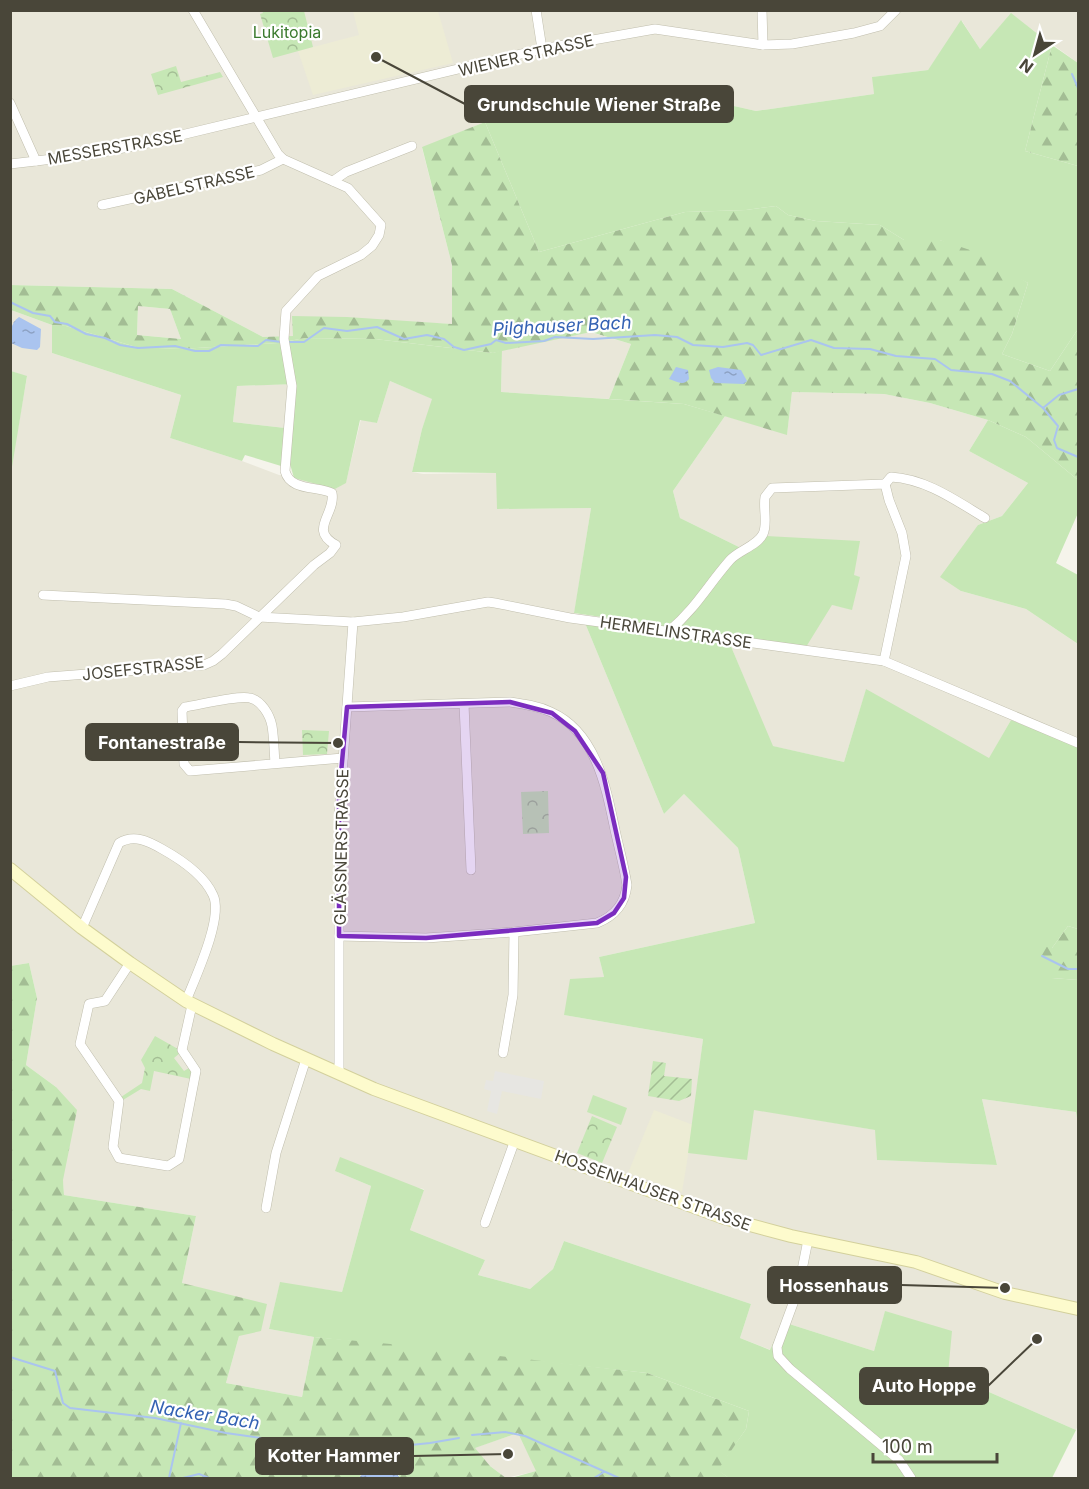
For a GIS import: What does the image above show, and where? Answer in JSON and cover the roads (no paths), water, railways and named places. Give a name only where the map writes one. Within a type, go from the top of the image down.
[{"type":"street","points":[[194,10],[256,118],[283,159],[333,181],[346,172],[412,146]]},
{"type":"street","points":[[536,10],[542,49]]},
{"type":"street","points":[[762,10],[763,45]]},
{"type":"street","name":"WIENER STRASSE","points":[[256,118],[542,49],[656,29],[763,45],[801,43],[880,26],[896,10]]},
{"type":"street","name":"MESSERSTRASSE","points":[[10,103],[36,161],[93,154],[256,118]]},
{"type":"street","name":"GABELSTRASSE","points":[[102,206],[261,170],[283,159]]},
{"type":"street","points":[[10,164],[36,161]]},
{"type":"street","name":"JOSEFSTRASSE","points":[[10,686],[40,678],[204,665],[222,654],[259,617],[277,603],[314,564],[330,554],[336,545],[328,541],[324,533],[324,525],[333,500],[332,493],[297,485],[286,476],[292,386],[284,341],[286,311],[293,301],[318,276],[361,255],[372,246],[379,235],[381,225],[374,215],[348,188],[333,181]]},
{"type":"street","points":[[669,631],[697,605],[730,560],[743,549],[760,540],[765,528],[765,497],[772,488],[885,484],[891,477],[911,479],[937,489],[985,518]]},
{"type":"street","points":[[884,661],[906,556],[902,533],[885,484]]},
{"type":"street","points":[[43,595],[225,604],[236,606],[259,617]]},
{"type":"street","name":"HERMELINSTRASSE","points":[[259,617],[353,622],[488,602],[570,618],[884,661],[1078,743]]},
{"type":"street","name":"GLÄSSNERSTRASSE","points":[[339,1073],[338,821],[353,622]]},
{"type":"street","points":[[274,763],[271,723],[267,713],[256,700],[240,698],[185,707],[182,710],[184,764],[187,770],[194,772],[343,758]]},
{"type":"street","points":[[339,936],[426,938],[597,923],[607,919],[618,909],[627,885],[603,773],[591,750],[575,731],[552,713],[510,702],[347,707]]},
{"type":"street","points":[[464,704],[471,870]]},
{"type":"street","points":[[82,928],[119,843],[124,840],[145,839],[186,864],[215,897],[211,935],[189,1003],[182,1050],[196,1071],[179,1159],[168,1166],[120,1158],[112,1147],[119,1101],[80,1044],[89,1004],[105,1001],[129,963]]},
{"type":"street","name":"HOSSENHAUSER STRASSE","points":[[10,869],[82,928],[189,1003],[374,1089],[711,1214],[808,1240],[916,1262],[1005,1293],[1078,1309]]},
{"type":"street","points":[[503,1053],[513,995],[514,932]]},
{"type":"street","points":[[266,1208],[276,1154],[306,1059]]},
{"type":"street","points":[[485,1223],[515,1140]]},
{"type":"street","points":[[808,1240],[798,1290],[777,1347],[778,1356],[790,1369],[899,1461],[911,1479]]},
{"type":"water","points":[[19,317],[41,329],[40,347],[37,350],[22,348],[11,343],[12,325]]},
{"type":"water","points":[[676,367],[688,370],[689,379],[687,381],[680,383],[669,379]]},
{"type":"water","points":[[718,367],[741,370],[747,381],[744,384],[715,383],[709,370]]},
{"type":"water","points":[[379,1464],[392,1468],[400,1478],[359,1478],[366,1469]]},
{"type":"waterway","points":[[1072,74],[1078,88]]},
{"type":"waterway","name":"Pilghauser Bach","points":[[10,302],[33,313],[50,316],[55,322],[67,324],[86,334],[138,348],[175,346],[195,351],[209,351],[221,345],[258,346],[266,340],[281,342]]},
{"type":"waterway","name":"Pilghauser Bach","points":[[287,342],[304,342],[324,328],[347,331],[377,327],[404,339],[427,335],[444,339],[454,347],[464,350],[491,344],[496,340],[506,343],[544,341],[555,337],[593,339],[655,335],[677,337],[693,345],[723,347],[747,343],[753,345],[761,355],[811,340],[834,348],[870,349],[896,356],[935,359],[951,370],[992,374],[1010,381],[1043,408],[1058,426],[1054,440],[1057,448],[1078,457]]},
{"type":"waterway","points":[[1043,408],[1059,395],[1078,389]]},
{"type":"waterway","points":[[1042,956],[1068,969],[1078,969]]},
{"type":"waterway","name":"Nacker Bach","points":[[10,1357],[55,1371],[63,1403],[70,1408],[155,1418],[226,1433],[353,1451],[459,1438]]},
{"type":"waterway","points":[[169,1478],[181,1423]]},
{"type":"waterway","name":"Nacker Bach","points":[[472,1435],[505,1432],[525,1436],[619,1478]]},
{"type":"waterway","points":[[594,1478],[604,1472]]},
{"type":"waterway","points":[[183,1478],[199,1474],[209,1478]]},
{"type":"place","name":"Grundschule Wiener Straße","points":[[376,57]]},
{"type":"place","name":"Fontanestraße","points":[[338,743]]},
{"type":"place","name":"Hossenhaus","points":[[1005,1288]]},
{"type":"place","name":"Auto Hoppe","points":[[1037,1339]]},
{"type":"place","name":"Kotter Hammer","points":[[508,1454]]},
{"type":"park label","name":"Lukitopia","points":[[287,32]]}]
